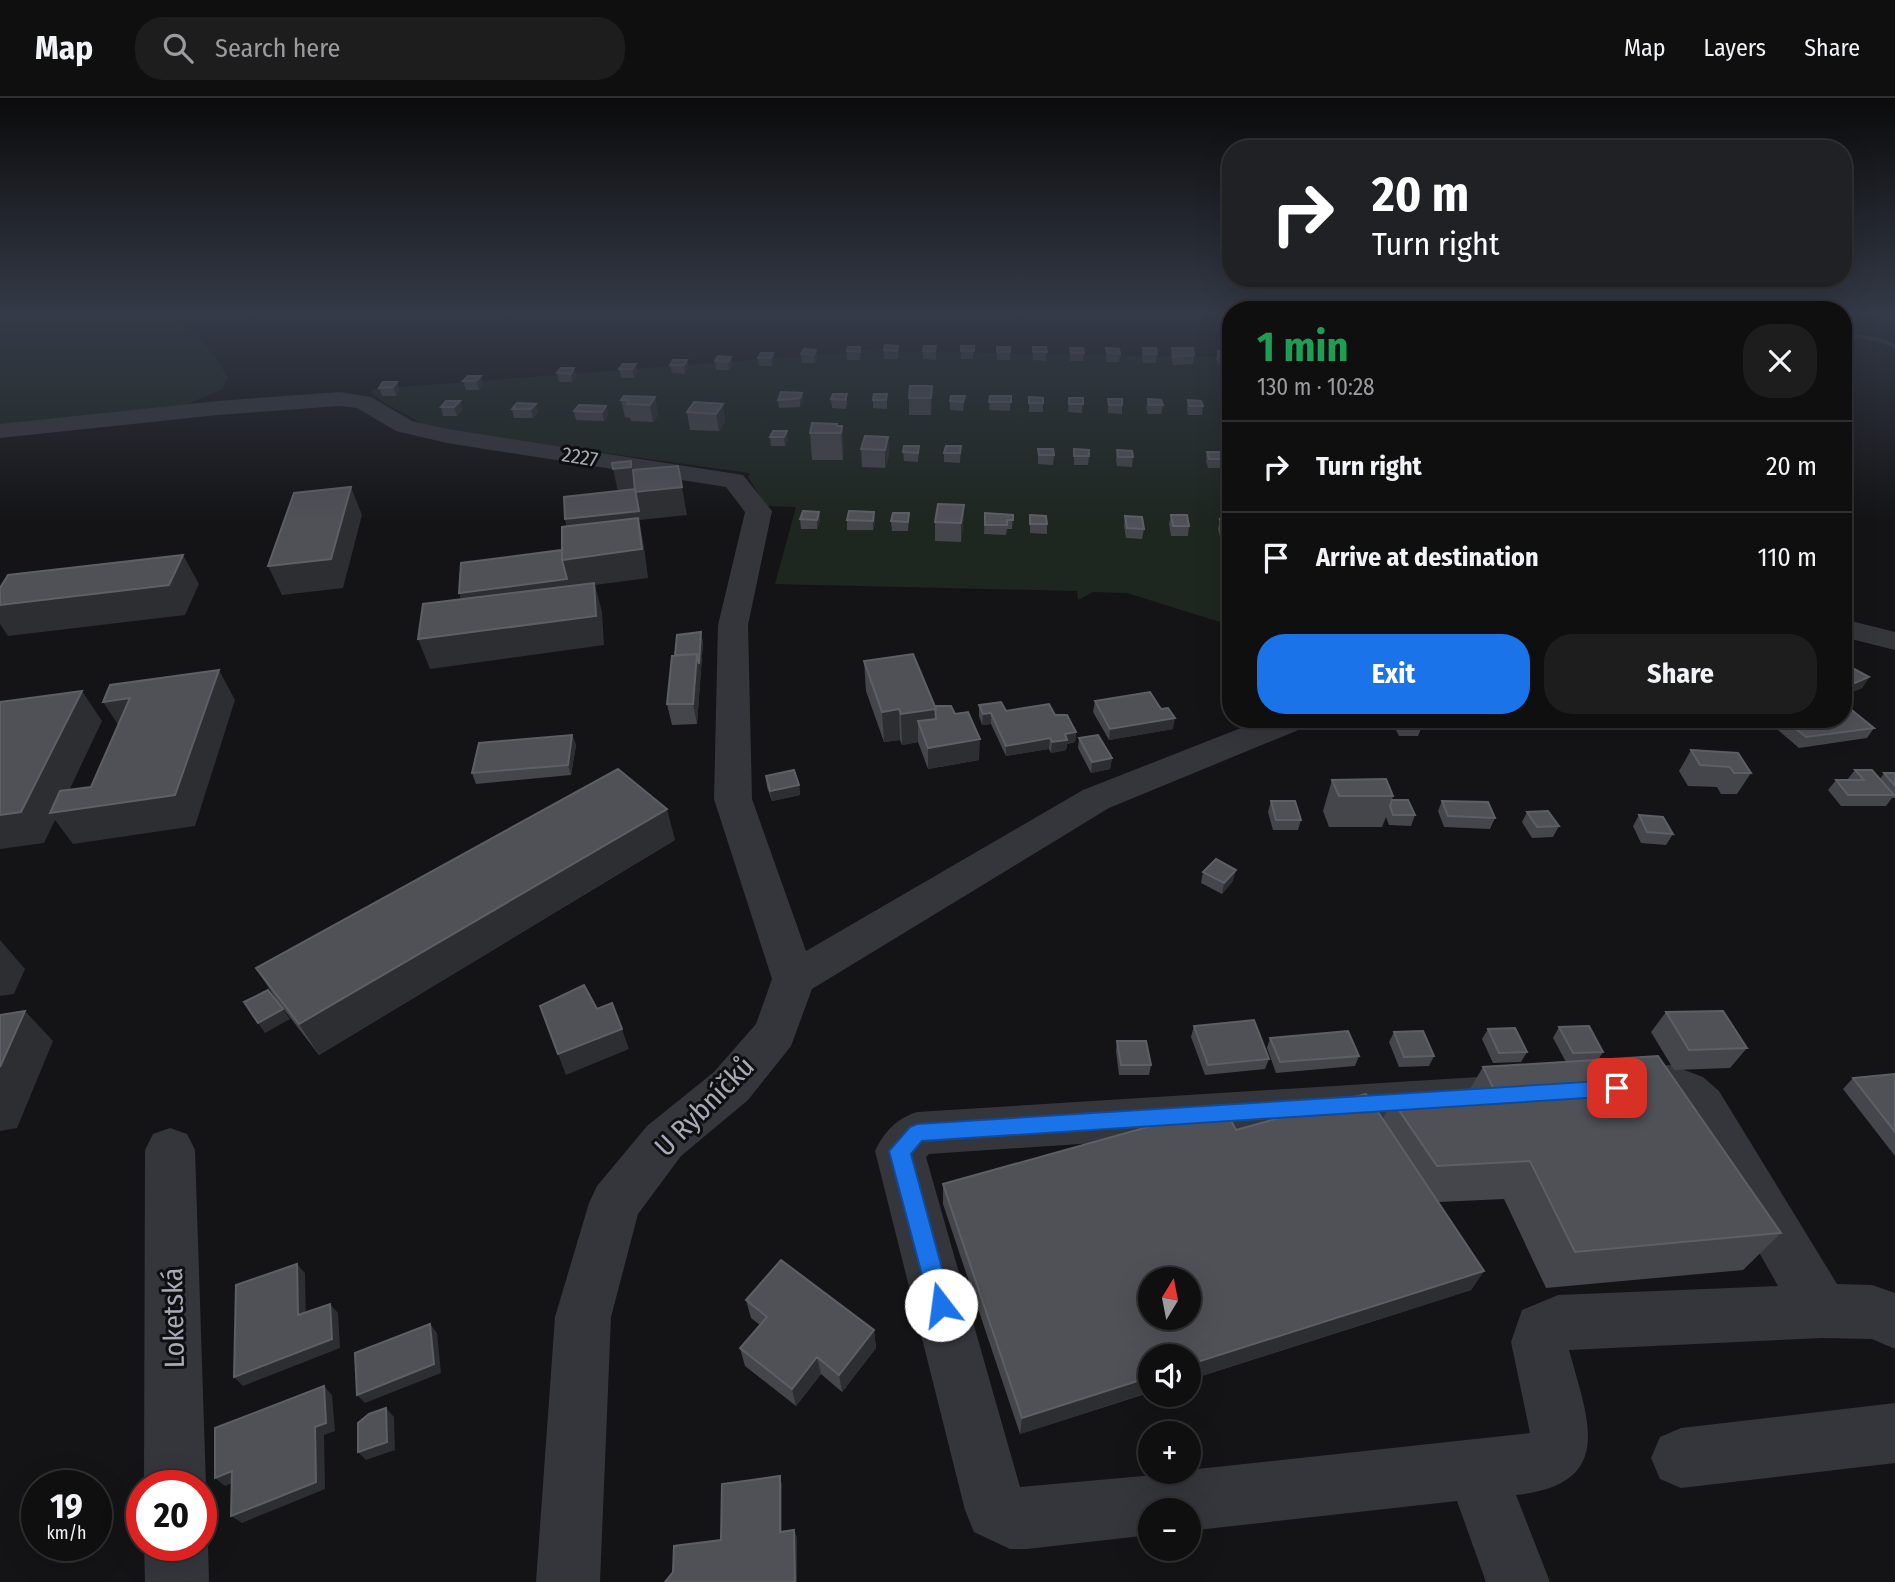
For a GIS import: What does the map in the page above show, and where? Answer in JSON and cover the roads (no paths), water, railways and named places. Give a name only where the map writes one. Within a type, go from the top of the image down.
[{"type":"street","name":"2227","points":[[0,431],[340,398],[363,402],[404,426],[447,436],[734,481],[759,512],[733,625],[733,799],[794,979]]},
{"type":"street","points":[[1852,630],[1895,641]]},
{"type":"street","points":[[794,979],[1096,799],[1274,728]]},
{"type":"street","name":"U Rybníčků","points":[[568,1582],[583,1317],[615,1203],[664,1141],[731,1086],[775,1033],[794,979]]},
{"type":"street","points":[[1822,1311],[1702,1106],[1686,1091],[1671,1085],[917,1133],[900,1151],[996,1510],[1010,1518],[1540,1462],[1557,1450],[1560,1427],[1539,1342],[1542,1330],[1558,1323],[1822,1311],[1872,1312],[1895,1321]]},
{"type":"street","name":"Loketská","points":[[170,1150],[175,1470]]},
{"type":"street","points":[[1681,1458],[1895,1433]]},
{"type":"street","points":[[1475,1468],[1518,1582]]},
{"type":"street","points":[[176,1561],[177,1582]]}]
